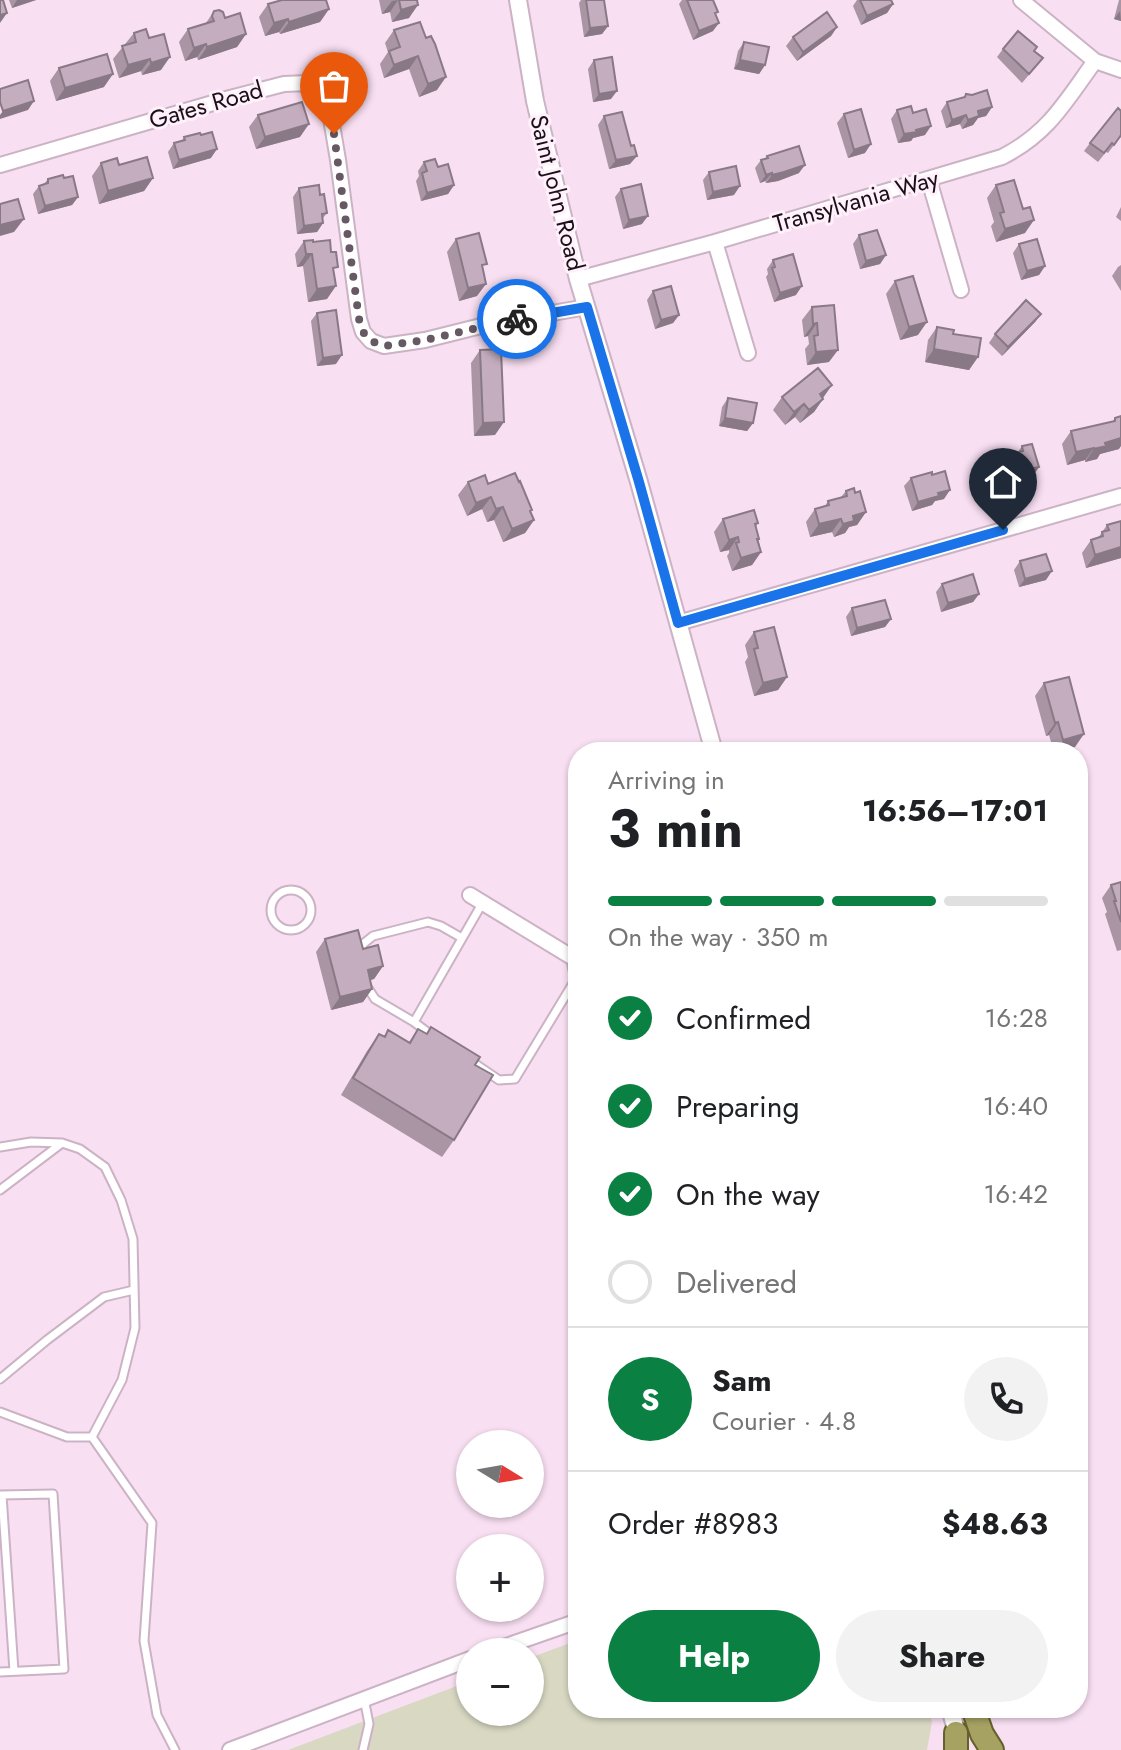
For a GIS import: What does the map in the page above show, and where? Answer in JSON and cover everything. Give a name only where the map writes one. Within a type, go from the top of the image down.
[{"type":"highway","points":[[976,1718],[992,1750]]},
{"type":"street","name":"Saint John Road","points":[[518,0],[535,101],[578,279],[639,482],[711,742]]},
{"type":"street","points":[[1021,0],[1095,61],[1121,70]]},
{"type":"street","name":"Transylvania Way","points":[[578,279],[1002,157],[1033,138],[1057,114],[1095,61]]},
{"type":"street","name":"Gates Road","points":[[0,165],[230,98],[284,84],[308,83],[319,88],[329,107],[359,319],[363,332],[371,341],[384,346],[425,340],[489,324],[587,307]]},
{"type":"street","points":[[929,180],[961,290]]},
{"type":"street","points":[[715,242],[748,353]]},
{"type":"street","points":[[678,623],[1121,496]]},
{"type":"street","points":[[476,898],[568,952]]},
{"type":"street","points":[[529,1638],[568,1624]]},
{"type":"street","points":[[230,1750],[456,1664]]},
{"type":"street","points":[[952,1718],[958,1744]]},
{"type":"street","points":[[975,1718],[983,1750]]},
{"type":"lane","points":[[289,890],[302,893],[311,910],[307,923],[290,931],[277,926],[271,914],[273,901],[289,890]]},
{"type":"lane","points":[[414,1022],[462,938],[476,898]]},
{"type":"lane","points":[[359,957],[363,944],[373,936],[428,922],[462,938]]},
{"type":"lane","points":[[363,970],[366,984],[375,999],[441,1041]]},
{"type":"lane","points":[[466,1058],[499,1080],[515,1079],[568,992]]},
{"type":"lane","points":[[0,1147],[31,1142],[62,1143],[80,1149],[105,1167],[121,1200],[133,1239],[135,1328],[122,1380],[92,1437]]},
{"type":"lane","points":[[0,1190],[62,1143]]},
{"type":"lane","points":[[0,1379],[104,1297],[134,1290]]},
{"type":"lane","points":[[0,1412],[67,1437],[92,1437]]},
{"type":"lane","points":[[92,1437],[152,1523],[144,1641],[157,1715],[175,1750]]},
{"type":"lane","points":[[0,1672],[64,1669],[53,1494],[1,1495],[14,1671]]},
{"type":"lane","points":[[363,1750],[369,1724],[364,1698]]},
{"type":"green space","points":[[568,1644],[568,1718],[931,1718],[932,1722],[927,1750],[288,1750],[456,1686],[456,1726],[544,1726],[544,1653]]},
{"type":"building","points":[[0,0],[3,0],[7,13],[0,15]]},
{"type":"building","points":[[282,0],[326,0],[329,9],[289,22],[288,19],[274,23],[268,4]]},
{"type":"building","points":[[399,0],[417,0],[418,5],[401,10]]},
{"type":"building","points":[[586,0],[604,0],[608,26],[590,28]]},
{"type":"building","points":[[687,0],[713,0],[719,23],[699,31]]},
{"type":"building","points":[[860,0],[891,0],[893,4],[867,16]]},
{"type":"building","points":[[219,10],[225,18],[240,13],[246,34],[207,47],[206,44],[194,48],[188,29],[214,21],[214,11]]},
{"type":"building","points":[[827,12],[837,27],[803,52],[793,37]]},
{"type":"building","points":[[420,22],[426,38],[431,36],[435,44],[446,77],[428,84],[418,56],[394,65],[389,51],[400,47],[394,30]]},
{"type":"building","points":[[146,29],[149,38],[164,34],[170,57],[128,65],[122,46],[136,42],[134,33]]},
{"type":"building","points":[[1018,31],[1037,47],[1034,51],[1043,58],[1029,74],[1003,49]]},
{"type":"building","points":[[744,42],[769,47],[765,65],[740,60]]},
{"type":"building","points":[[107,54],[113,74],[65,88],[59,68]]},
{"type":"building","points":[[612,57],[617,91],[599,94],[594,60]]},
{"type":"building","points":[[28,80],[34,101],[3,111],[0,89]]},
{"type":"building","points":[[987,90],[992,107],[978,111],[979,116],[968,120],[966,115],[952,120],[947,102]]},
{"type":"building","points":[[302,102],[309,124],[265,137],[258,115]]},
{"type":"building","points":[[911,106],[913,113],[926,109],[931,126],[904,134],[897,110]]},
{"type":"building","points":[[1118,108],[1121,111],[1121,135],[1104,153],[1090,143]]},
{"type":"building","points":[[861,109],[871,144],[854,150],[844,114]]},
{"type":"building","points":[[622,112],[631,146],[634,145],[637,156],[616,160],[604,116]]},
{"type":"building","points":[[212,132],[217,149],[179,160],[174,143],[185,140],[184,137]]},
{"type":"building","points":[[799,146],[805,165],[766,175],[761,160]]},
{"type":"building","points":[[147,157],[153,178],[108,191],[101,163],[117,158],[119,165]]},
{"type":"building","points":[[435,159],[438,167],[448,164],[454,185],[427,193],[422,173],[427,171],[424,162]]},
{"type":"building","points":[[736,166],[740,186],[713,192],[709,172]]},
{"type":"building","points":[[63,175],[64,178],[73,176],[78,197],[45,206],[39,186],[48,183],[48,179]]},
{"type":"building","points":[[1014,180],[1023,209],[1030,207],[1034,220],[1005,229],[1000,213],[1004,212],[996,185]]},
{"type":"building","points":[[641,184],[648,216],[629,220],[621,189]]},
{"type":"building","points":[[319,185],[327,213],[322,214],[323,223],[304,226],[299,188]]},
{"type":"building","points":[[18,199],[24,219],[0,225],[0,204]]},
{"type":"building","points":[[877,230],[886,255],[866,261],[859,235]]},
{"type":"building","points":[[479,233],[487,264],[482,265],[486,284],[468,288],[456,239]]},
{"type":"building","points":[[1037,239],[1045,266],[1027,271],[1019,244]]},
{"type":"building","points":[[330,240],[331,252],[336,252],[338,267],[333,268],[336,286],[317,289],[312,254],[306,254],[304,241]]},
{"type":"building","points":[[793,254],[802,286],[780,293],[772,268],[775,267],[773,260]]},
{"type":"building","points":[[913,276],[927,322],[909,327],[895,281]]},
{"type":"building","points":[[671,286],[679,315],[661,320],[653,291]]},
{"type":"building","points":[[1026,300],[1041,314],[1008,347],[995,334]]},
{"type":"building","points":[[834,305],[838,350],[816,352],[814,336],[818,335],[817,323],[813,324],[812,307]]},
{"type":"building","points":[[336,310],[342,355],[323,358],[317,313]]},
{"type":"building","points":[[937,327],[954,330],[953,334],[981,338],[978,357],[934,349]]},
{"type":"building","points":[[501,349],[504,422],[483,423],[480,350]]},
{"type":"building","points":[[818,368],[832,385],[820,394],[823,399],[809,410],[804,404],[794,412],[782,397]]},
{"type":"building","points":[[728,398],[757,403],[753,423],[725,418]]},
{"type":"building","points":[[1121,416],[1121,438],[1105,443],[1106,446],[1076,452],[1071,431],[1115,421]]},
{"type":"building","points":[[1032,444],[1039,467],[1018,476],[1018,472],[1002,476],[997,457],[1023,451],[1022,446]]},
{"type":"building","points":[[945,471],[950,490],[918,502],[911,478]]},
{"type":"building","points":[[515,473],[534,520],[512,529],[503,507],[496,509],[491,497],[476,503],[468,482],[485,475],[488,484]]},
{"type":"building","points":[[854,488],[855,493],[860,491],[866,512],[853,516],[854,521],[843,524],[841,519],[819,524],[815,509],[829,505],[828,501],[847,496],[846,491]]},
{"type":"building","points":[[754,510],[761,552],[741,558],[736,543],[739,542],[738,537],[729,540],[723,519]]},
{"type":"building","points":[[1121,521],[1121,547],[1095,555],[1091,540],[1103,536],[1102,532],[1109,530],[1107,525]]},
{"type":"building","points":[[1046,554],[1052,571],[1025,579],[1020,561]]},
{"type":"building","points":[[973,574],[979,594],[948,603],[942,584]]},
{"type":"building","points":[[885,600],[891,619],[857,628],[852,608]]},
{"type":"building","points":[[774,627],[787,677],[763,683],[754,649],[758,648],[754,632]]},
{"type":"building","points":[[1069,677],[1084,734],[1063,740],[1044,683]]},
{"type":"building","points":[[1121,882],[1121,922],[1111,885]]},
{"type":"building","points":[[358,930],[363,949],[378,945],[383,966],[368,970],[372,989],[340,997],[325,939]]},
{"type":"building","points":[[431,1027],[480,1057],[475,1065],[493,1075],[454,1140],[353,1078],[379,1034],[385,1037],[388,1030],[410,1043],[418,1029],[427,1034]]},
{"type":"way so far","points":[[334,134],[359,319],[363,332],[371,341],[384,346],[425,340],[517,319]]},
{"type":"route","points":[[517,319],[587,307],[678,623],[1003,530]]}]
